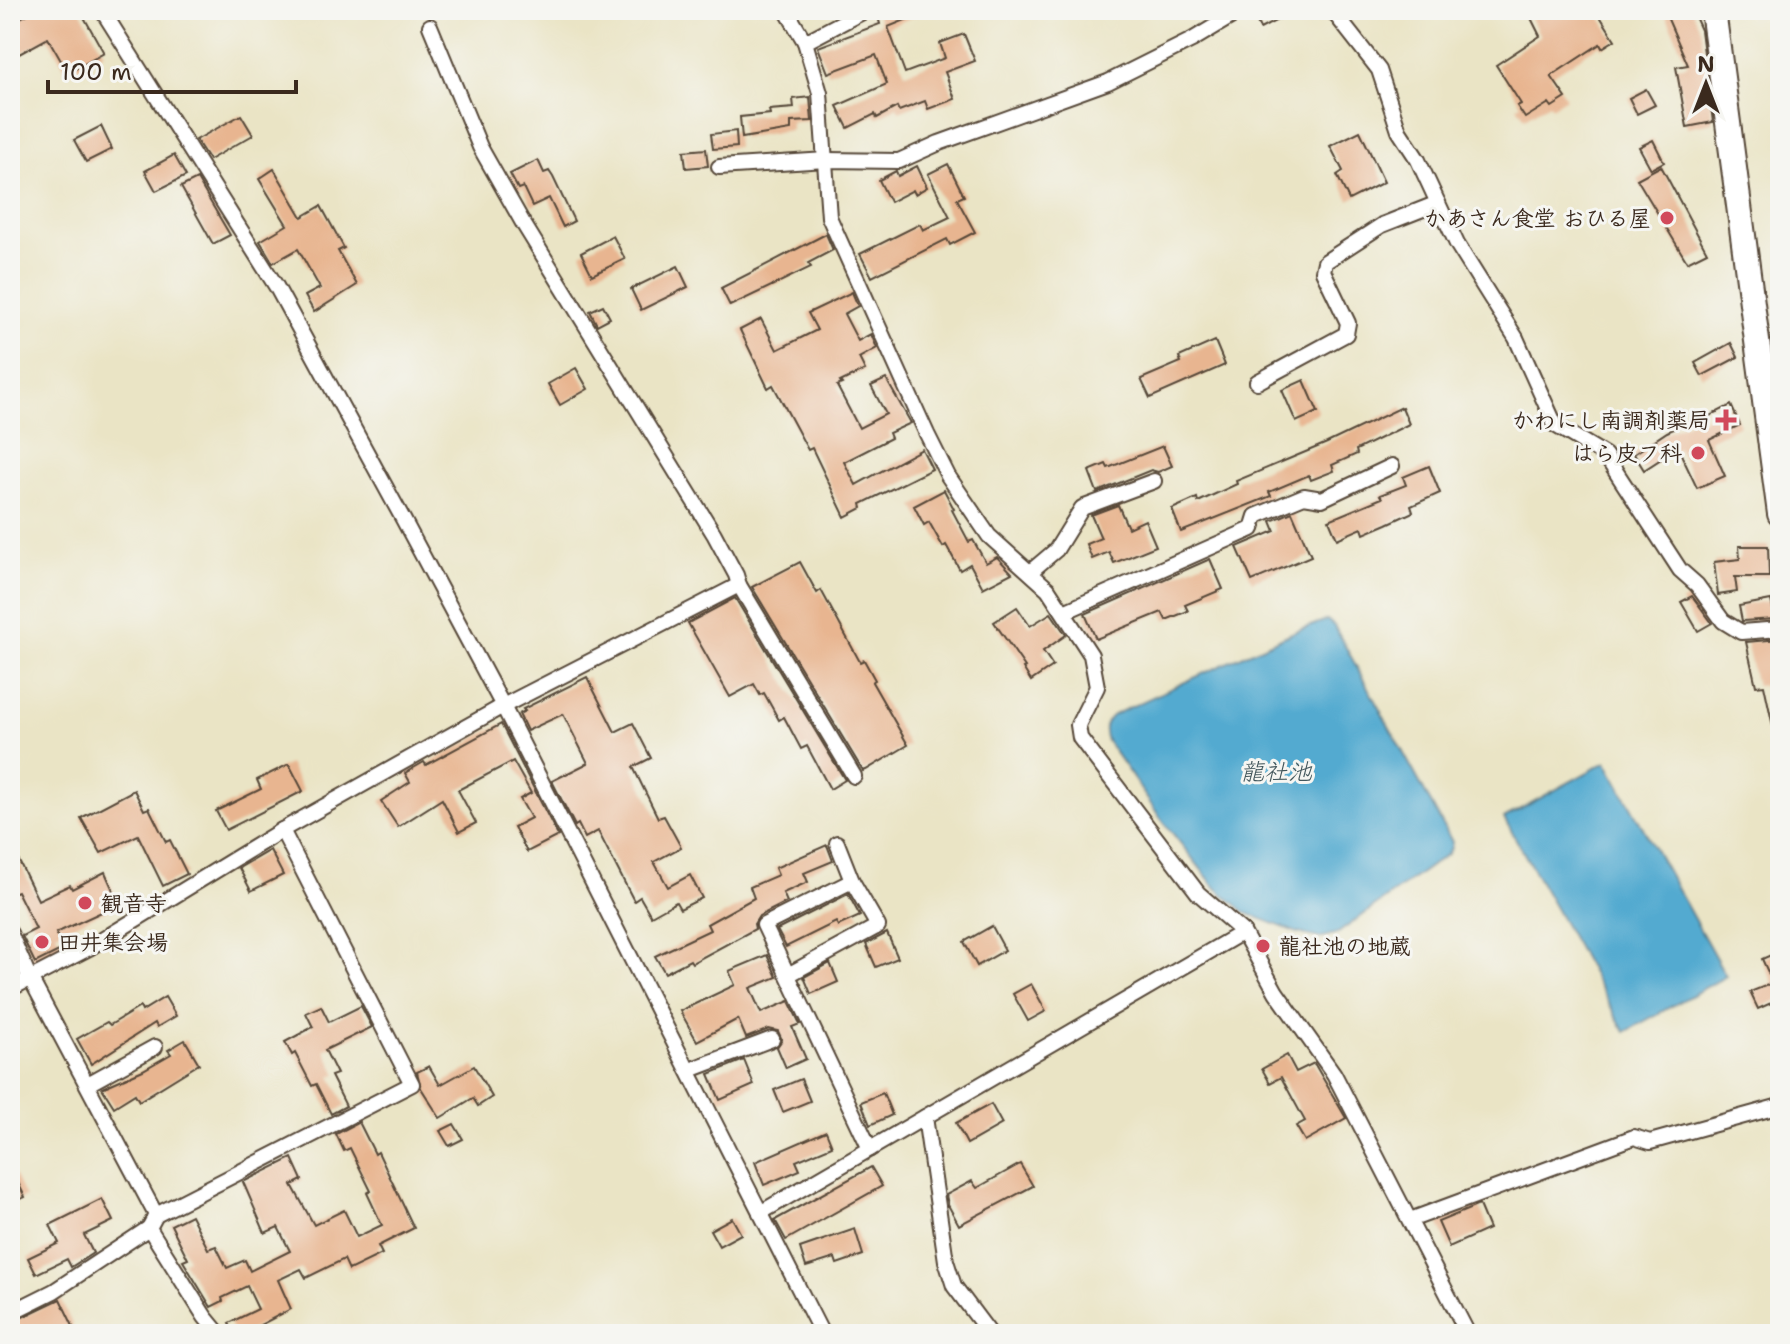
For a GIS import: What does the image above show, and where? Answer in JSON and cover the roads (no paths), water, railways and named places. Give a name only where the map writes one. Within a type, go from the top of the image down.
[{"type":"main road","points":[[1713,10],[1780,514]]},
{"type":"street","points":[[102,10],[276,286],[503,706],[822,1334]]},
{"type":"street","points":[[786,10],[805,42],[820,93],[829,217],[934,448],[948,476],[989,536],[1048,589],[1091,655],[1097,687],[1078,725],[1080,738],[1198,893],[1243,932],[1276,992],[1334,1074],[1468,1334]]},
{"type":"street","points":[[805,42],[866,10]]},
{"type":"street","points":[[719,167],[826,160],[899,161],[939,143],[1108,82],[1192,40],[1242,10]]},
{"type":"street","points":[[1332,10],[1379,70],[1399,131],[1418,160],[1457,244],[1516,338],[1555,425],[1605,455],[1680,570],[1697,585],[1723,621],[1741,632],[1780,629]]},
{"type":"street","points":[[430,26],[480,147],[600,352],[714,534],[739,585],[854,776]]},
{"type":"street","points":[[1257,382],[1346,334],[1348,323],[1323,271],[1325,262],[1382,225],[1438,203]]},
{"type":"street","points":[[1064,612],[1252,529],[1256,516],[1304,496],[1322,499],[1392,466]]},
{"type":"street","points":[[1030,572],[1056,550],[1082,508],[1154,481]]},
{"type":"street","points":[[10,989],[89,948],[282,830],[503,706],[739,585]]},
{"type":"street","points":[[10,1313],[54,1291],[153,1221],[412,1084],[282,830]]},
{"type":"street","points":[[788,975],[878,926],[852,881],[837,843]]},
{"type":"street","points":[[852,881],[764,925],[870,1149]]},
{"type":"street","points":[[760,1213],[1243,932]]},
{"type":"street","points":[[10,933],[88,1084],[153,1221],[205,1317],[219,1334]]},
{"type":"street","points":[[690,1070],[772,1039]]},
{"type":"street","points":[[88,1084],[155,1047]]},
{"type":"street","points":[[1410,1220],[1634,1137],[1650,1142],[1780,1106]]},
{"type":"street","points":[[925,1117],[946,1261],[954,1286],[990,1334]]},
{"type":"water","name":"龍社池","points":[[1327,620],[1334,626],[1452,842],[1447,854],[1338,933],[1319,938],[1246,913],[1216,888],[1162,820],[1107,741],[1105,730],[1113,715],[1294,632]]},
{"type":"water","points":[[1606,762],[1726,976],[1625,1032],[1504,818]]},
{"type":"place","name":"かあさん食堂 おひる屋","points":[[1667,218]]},
{"type":"place","name":"かわにし南調剤薬局","points":[[1726,420]]},
{"type":"place","name":"はら皮フ科","points":[[1698,453]]},
{"type":"place","name":"観音寺","points":[[85,903]]},
{"type":"place","name":"田井集会場","points":[[42,942]]},
{"type":"place","name":"龍社池の地蔵","points":[[1263,946]]}]
